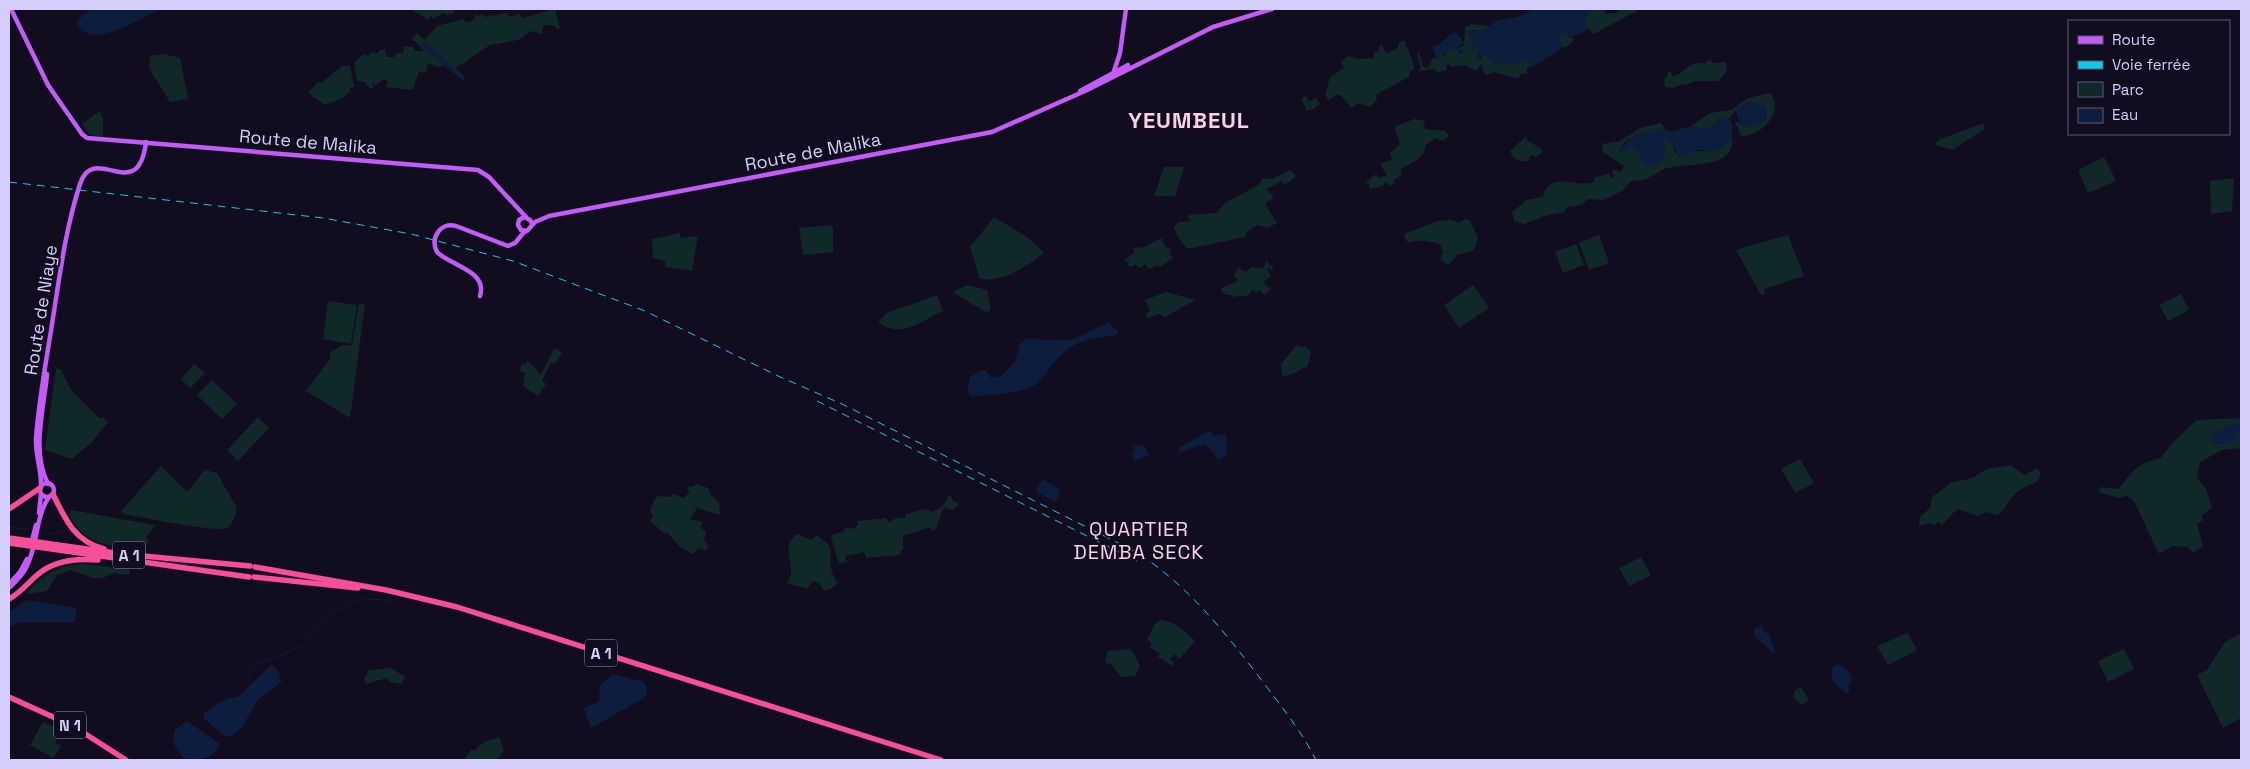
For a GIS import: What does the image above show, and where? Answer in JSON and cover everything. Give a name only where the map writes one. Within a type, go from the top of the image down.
[{"type":"highway","points":[[9,509],[41,490]]},
{"type":"highway","points":[[51,496],[70,527],[79,537],[93,546],[121,557]]},
{"type":"highway","name":"A 1","points":[[9,538],[251,577],[374,591],[448,608],[928,760]]},
{"type":"highway","name":"A 1","points":[[9,543],[121,557],[253,566],[378,588],[457,607],[941,760]]},
{"type":"highway","points":[[9,599],[39,573],[57,563],[75,559],[121,557]]},
{"type":"highway","name":"N 1","points":[[9,699],[63,721],[100,742],[126,760]]},
{"type":"highway","name":"N 1","points":[[9,699],[66,726],[121,760]]},
{"type":"main road","name":"Route de Malika","points":[[12,9],[50,84],[82,134],[87,138],[478,170],[489,177],[525,218],[545,217],[992,132],[1079,92],[1213,24],[1262,9]]},
{"type":"main road","points":[[1113,74],[1120,53],[1126,9]]},
{"type":"main road","name":"Route de Malika","points":[[1113,74],[1213,27],[1272,9]]},
{"type":"main road","name":"Route de Niaye","points":[[38,453],[66,238],[80,183],[86,173],[94,168],[104,168],[124,173],[134,171],[144,159],[146,142]]},
{"type":"main road","name":"Route de Malika","points":[[480,296],[483,286],[479,279],[444,258],[435,247],[436,236],[441,229],[452,225],[505,246],[512,245],[523,231],[530,230],[532,224],[545,217]]},
{"type":"main road","points":[[523,231],[518,223],[525,218],[532,224]]},
{"type":"main road","points":[[33,540],[44,506],[54,489],[48,484],[38,453]]},
{"type":"main road","points":[[9,588],[24,572],[41,506],[38,453]]},
{"type":"main road","points":[[41,490],[48,484]]},
{"type":"main road","points":[[41,490],[51,496]]},
{"type":"main road","points":[[9,584],[23,568],[30,552]]},
{"type":"green space","points":[[411,9],[454,9],[455,13],[446,15],[444,12],[434,19],[431,16],[428,20]]},
{"type":"green space","points":[[555,9],[560,28],[557,29],[555,26],[544,25],[541,34],[531,31],[518,40],[490,45],[456,68],[465,78],[463,80],[444,65],[437,67],[428,63],[426,73],[419,72],[412,90],[386,87],[388,81],[384,79],[375,86],[373,83],[373,88],[370,89],[365,82],[357,81],[354,64],[356,60],[365,54],[368,56],[374,51],[374,53],[379,53],[379,50],[385,49],[387,57],[395,57],[396,53],[403,53],[404,46],[413,47],[415,51],[424,51],[412,38],[417,34],[425,40],[437,26],[464,19],[466,23],[475,19],[474,16],[478,14],[479,16],[484,14],[485,17],[507,13],[508,17],[520,14],[522,18]]},
{"type":"green space","points":[[1593,9],[1602,9],[1607,14],[1619,12],[1617,9],[1640,9],[1594,34],[1585,27],[1584,21]]},
{"type":"green space","points":[[1472,24],[1489,26],[1481,31],[1473,30],[1469,34],[1475,37],[1476,40],[1473,42],[1480,49],[1476,58],[1480,59],[1484,53],[1495,64],[1504,62],[1513,65],[1526,58],[1536,65],[1527,68],[1527,74],[1520,74],[1519,79],[1494,72],[1487,75],[1483,71],[1482,64],[1476,71],[1464,65],[1451,67],[1449,64],[1446,65],[1447,70],[1438,72],[1434,69],[1418,71],[1421,68],[1417,55],[1419,52],[1423,66],[1426,68],[1430,65],[1432,59],[1446,55],[1447,49],[1458,51],[1460,54],[1463,51],[1457,49],[1464,45],[1465,27]]},
{"type":"green space","points":[[1560,32],[1575,39],[1565,48],[1556,33]]},
{"type":"green space","points":[[1405,41],[1415,69],[1409,72],[1410,76],[1376,95],[1377,99],[1370,107],[1357,103],[1352,108],[1339,94],[1328,100],[1325,95],[1330,77],[1344,68],[1341,62],[1348,56],[1359,59],[1374,58],[1374,52],[1379,51],[1379,47],[1382,45],[1386,54],[1398,48],[1398,44]]},
{"type":"green space","points":[[164,54],[180,58],[188,99],[170,102],[149,68],[150,56]]},
{"type":"green space","points":[[1709,60],[1715,63],[1726,62],[1727,70],[1719,81],[1696,81],[1673,88],[1665,87],[1664,78],[1667,77],[1668,71],[1673,76],[1677,75],[1695,63],[1704,64]]},
{"type":"green space","points":[[342,66],[350,66],[354,87],[349,89],[351,92],[346,94],[347,96],[325,105],[308,93],[318,82],[321,83]]},
{"type":"green space","points":[[1770,93],[1775,107],[1773,115],[1763,128],[1749,135],[1741,136],[1735,122],[1739,122],[1743,127],[1757,125],[1765,117],[1766,108],[1736,110],[1729,119],[1726,117],[1718,120],[1709,128],[1703,129],[1691,126],[1710,113],[1731,110],[1748,98]]},
{"type":"green space","points":[[1306,96],[1309,101],[1316,98],[1320,104],[1307,111],[1301,98]]},
{"type":"green space","points":[[100,111],[103,119],[103,136],[90,135],[82,124]]},
{"type":"green space","points":[[1414,119],[1426,121],[1423,126],[1426,129],[1445,131],[1449,136],[1443,141],[1436,138],[1426,145],[1423,154],[1418,159],[1401,169],[1401,175],[1394,180],[1393,185],[1390,186],[1386,182],[1381,187],[1370,189],[1369,183],[1364,184],[1376,174],[1378,178],[1387,175],[1380,164],[1393,159],[1389,154],[1400,144],[1394,127]]},
{"type":"green space","points":[[1661,123],[1666,131],[1646,133],[1632,137],[1622,146],[1620,152],[1633,147],[1658,164],[1665,157],[1665,146],[1661,141],[1664,138],[1672,142],[1675,153],[1716,150],[1732,139],[1731,149],[1718,160],[1697,165],[1668,168],[1643,180],[1631,181],[1622,191],[1603,200],[1588,199],[1581,205],[1567,207],[1564,212],[1544,216],[1524,224],[1514,221],[1512,212],[1527,200],[1543,197],[1546,189],[1551,184],[1564,182],[1587,184],[1594,182],[1594,178],[1609,173],[1611,178],[1614,176],[1612,171],[1614,169],[1621,172],[1624,166],[1603,152],[1602,144],[1620,141],[1640,128]]},
{"type":"green space","points":[[1984,123],[1985,129],[1952,150],[1935,145],[1938,140]]},
{"type":"green space","points":[[1526,136],[1528,141],[1542,149],[1542,153],[1535,158],[1534,155],[1529,156],[1530,161],[1519,161],[1513,157],[1510,151]]},
{"type":"green space","points":[[2104,157],[2116,181],[2088,193],[2078,170]]},
{"type":"green space","points":[[1164,167],[1184,167],[1175,196],[1154,196]]},
{"type":"green space","points":[[1290,170],[1296,176],[1285,185],[1282,181],[1267,189],[1274,198],[1266,202],[1266,206],[1277,223],[1267,228],[1258,225],[1247,232],[1245,237],[1187,249],[1178,237],[1174,227],[1179,222],[1190,221],[1188,215],[1216,213],[1226,202],[1259,185],[1262,178],[1272,179]]},
{"type":"green space","points":[[2234,178],[2232,211],[2211,214],[2210,181]]},
{"type":"green space","points":[[994,217],[1029,238],[1044,253],[1006,276],[980,279],[970,247]]},
{"type":"green space","points":[[1465,219],[1470,221],[1478,238],[1474,250],[1457,255],[1449,265],[1440,260],[1443,252],[1441,245],[1425,241],[1409,243],[1405,239],[1404,234],[1438,221],[1451,220],[1459,223]]},
{"type":"green space","points":[[830,225],[833,228],[833,252],[803,255],[799,228]]},
{"type":"green space","points":[[680,233],[680,238],[698,236],[692,271],[665,267],[666,261],[653,258],[652,239]]},
{"type":"green space","points":[[1599,235],[1609,263],[1589,270],[1579,243]]},
{"type":"green space","points":[[1788,235],[1804,276],[1764,289],[1765,294],[1761,295],[1736,250]]},
{"type":"green space","points":[[1161,238],[1166,248],[1168,247],[1171,251],[1170,254],[1173,258],[1160,267],[1157,265],[1149,269],[1145,264],[1140,268],[1134,264],[1132,267],[1128,265],[1129,262],[1124,260],[1135,252],[1133,248],[1144,247]]},
{"type":"green space","points":[[1576,244],[1584,265],[1563,273],[1555,252]]},
{"type":"green space","points":[[1266,261],[1273,267],[1272,271],[1269,268],[1267,270],[1271,276],[1264,282],[1271,290],[1264,295],[1260,290],[1256,292],[1253,289],[1247,297],[1239,295],[1234,298],[1232,295],[1222,292],[1221,288],[1238,281],[1234,275],[1238,268],[1246,272],[1251,267],[1263,269]]},
{"type":"green space","points":[[968,285],[987,290],[991,309],[987,313],[954,293]]},
{"type":"green space","points":[[1473,285],[1489,308],[1459,328],[1444,305]]},
{"type":"green space","points":[[1166,292],[1196,300],[1165,317],[1159,314],[1148,318],[1146,314],[1150,311],[1145,300]]},
{"type":"green space","points":[[2181,294],[2189,310],[2168,321],[2159,305]]},
{"type":"green space","points":[[937,295],[943,311],[919,324],[903,329],[895,329],[886,327],[878,322],[887,313]]},
{"type":"green space","points":[[328,301],[357,305],[351,344],[323,339]]},
{"type":"green space","points":[[359,303],[365,304],[350,418],[306,391],[330,359],[330,353],[342,345],[352,345]]},
{"type":"green space","points":[[1297,345],[1301,347],[1306,346],[1311,352],[1308,366],[1290,375],[1282,376],[1281,364]]},
{"type":"green space","points":[[554,348],[562,352],[555,364],[551,363],[542,380],[546,384],[538,396],[523,386],[525,373],[520,371],[522,363],[524,365],[528,361],[541,375]]},
{"type":"green space","points":[[194,364],[205,373],[190,388],[181,379]]},
{"type":"green space","points":[[56,368],[61,370],[71,390],[99,418],[103,417],[108,422],[92,442],[72,459],[45,450]]},
{"type":"green space","points":[[212,380],[237,404],[222,419],[197,395]]},
{"type":"green space","points":[[258,417],[269,428],[238,461],[227,450]]},
{"type":"green space","points":[[2241,418],[2241,448],[2222,450],[2200,462],[2197,477],[2206,489],[2212,508],[2201,516],[2203,520],[2197,524],[2203,546],[2193,553],[2188,547],[2172,546],[2159,554],[2134,501],[2127,496],[2118,498],[2099,492],[2101,487],[2119,489],[2141,465],[2161,458],[2172,443],[2197,420]]},
{"type":"green space","points":[[1800,459],[1814,483],[1795,493],[1781,469]]},
{"type":"green space","points":[[2011,465],[2024,475],[2037,468],[2041,473],[2038,481],[2025,487],[2010,499],[2001,513],[1997,515],[1986,512],[1978,516],[1957,509],[1942,525],[1939,522],[1934,525],[1932,523],[1919,526],[1920,517],[1930,508],[1932,497],[1951,483],[1972,478],[1987,469]]},
{"type":"green space","points":[[161,466],[187,492],[205,470],[217,473],[237,508],[231,524],[227,528],[210,528],[124,514],[121,511]]},
{"type":"green space","points":[[696,484],[708,488],[710,494],[719,502],[720,515],[697,508],[690,519],[702,522],[701,528],[706,532],[704,539],[709,547],[705,551],[699,548],[692,554],[679,546],[668,533],[664,533],[649,520],[653,517],[650,509],[657,496],[669,497],[674,494],[684,498],[690,491],[687,488],[688,486],[692,487]]},
{"type":"green space","points":[[947,496],[951,496],[953,502],[957,502],[959,505],[952,510],[943,508],[936,529],[932,531],[930,527],[903,536],[903,550],[900,551],[900,555],[866,558],[864,552],[845,556],[847,562],[839,564],[832,535],[844,531],[845,527],[854,529],[858,524],[857,521],[886,518],[888,523],[896,518],[905,518],[906,514],[926,509],[931,512],[937,510],[947,501]]},
{"type":"green space","points":[[71,510],[155,525],[146,537],[149,541],[146,546],[113,546],[84,534],[70,516]]},
{"type":"green space","points":[[797,534],[811,540],[817,535],[829,546],[831,569],[837,583],[831,589],[824,591],[819,583],[813,581],[808,588],[787,584],[791,572],[789,547],[792,538]]},
{"type":"green space","points":[[1641,557],[1651,575],[1629,586],[1619,568]]},
{"type":"green space","points":[[80,564],[130,569],[129,575],[113,573],[103,578],[93,578],[71,570],[57,575],[47,591],[26,594],[50,573],[64,567]]},
{"type":"green space","points":[[1160,620],[1175,624],[1195,641],[1179,659],[1175,654],[1170,659],[1174,662],[1172,666],[1158,657],[1160,654],[1150,647],[1152,643],[1147,640],[1154,625]]},
{"type":"green space","points":[[1908,633],[1917,650],[1888,665],[1877,646]]},
{"type":"green space","points":[[2241,633],[2241,718],[2223,728],[2197,675],[2207,670],[2225,642]]},
{"type":"green space","points":[[1131,649],[1140,666],[1135,676],[1121,677],[1112,665],[1105,662],[1108,651]]},
{"type":"green space","points":[[2124,649],[2134,669],[2108,682],[2098,661]]},
{"type":"green space","points":[[391,668],[405,677],[402,684],[390,682],[387,678],[366,684],[364,679],[369,670]]},
{"type":"green space","points":[[1801,687],[1809,700],[1802,705],[1793,697],[1795,690]]},
{"type":"green space","points":[[43,722],[62,731],[55,742],[61,746],[53,758],[30,745]]},
{"type":"green space","points":[[499,737],[504,750],[497,760],[465,760],[471,749],[474,751],[484,742]]},
{"type":"water","points":[[92,9],[160,9],[115,31],[91,34],[82,30],[76,21]]},
{"type":"water","points":[[1533,9],[1593,9],[1584,21],[1587,31],[1572,37],[1557,33],[1563,47],[1536,65],[1530,63],[1526,58],[1514,65],[1494,64],[1484,53],[1476,61],[1480,49],[1472,49],[1471,44],[1476,39],[1468,31],[1481,31],[1497,21],[1524,15]]},
{"type":"water","points":[[1456,32],[1464,43],[1457,48],[1462,50],[1459,54],[1458,51],[1447,49],[1445,54],[1437,58],[1432,47]]},
{"type":"water","points":[[425,42],[465,78],[463,80],[421,46]]},
{"type":"water","points":[[1762,102],[1766,108],[1764,121],[1756,126],[1743,127],[1737,117],[1736,110],[1747,103]]},
{"type":"water","points":[[1726,117],[1732,123],[1732,139],[1716,150],[1698,150],[1679,158],[1672,142],[1664,138],[1662,141],[1665,146],[1665,157],[1658,164],[1646,166],[1639,151],[1633,147],[1621,152],[1622,147],[1631,138],[1641,134],[1661,129],[1673,131],[1691,126],[1707,129],[1715,125],[1718,120]]},
{"type":"water","points":[[1108,323],[1119,331],[1117,335],[1089,339],[1067,349],[1041,380],[1032,387],[1011,393],[993,395],[971,396],[967,392],[970,377],[979,371],[986,370],[991,378],[1001,376],[1015,362],[1020,344],[1026,339],[1071,340]]},
{"type":"water","points":[[2241,422],[2237,439],[2229,443],[2211,443],[2214,431]]},
{"type":"water","points":[[1209,431],[1215,436],[1226,434],[1227,455],[1218,460],[1210,448],[1204,444],[1178,453],[1180,447]]},
{"type":"water","points":[[1144,445],[1149,455],[1134,461],[1132,451],[1135,450],[1133,446]]},
{"type":"water","points":[[1043,479],[1060,490],[1058,499],[1054,501],[1038,493],[1036,489]]},
{"type":"water","points":[[27,600],[76,608],[75,622],[19,622],[9,627],[9,612]]},
{"type":"water","points":[[1762,626],[1764,632],[1769,634],[1775,651],[1773,653],[1754,636],[1754,629]]},
{"type":"water","points":[[272,664],[280,674],[279,678],[282,681],[258,700],[242,727],[231,737],[225,736],[204,719],[203,714],[222,701],[239,696]]},
{"type":"water","points":[[1839,664],[1851,674],[1852,680],[1848,687],[1850,691],[1847,693],[1839,688],[1831,678],[1833,667]]},
{"type":"water","points":[[613,674],[643,682],[647,687],[647,693],[644,698],[591,728],[584,709],[599,701],[600,685]]},
{"type":"water","points":[[187,721],[220,744],[210,756],[186,760],[175,746],[175,730]]},
{"type":"waterway","points":[[9,527],[27,529]]},
{"type":"waterway","points":[[44,534],[59,533],[68,529]]},
{"type":"waterway","points":[[326,620],[340,609],[354,602],[369,599],[388,601]]},
{"type":"waterway","points":[[243,683],[257,665],[302,646],[324,622]]},
{"type":"railway","points":[[9,182],[323,218],[411,234],[513,261],[645,311],[778,376],[842,404],[1138,553],[1174,580],[1218,626],[1290,718],[1316,760]]},
{"type":"railway","points":[[817,401],[1137,561]]},
{"type":"district","name":"YEUMBEUL","points":[[1189,120]]},
{"type":"district","name":"QUARTIER DEMBA SECK","points":[[1139,540]]}]
